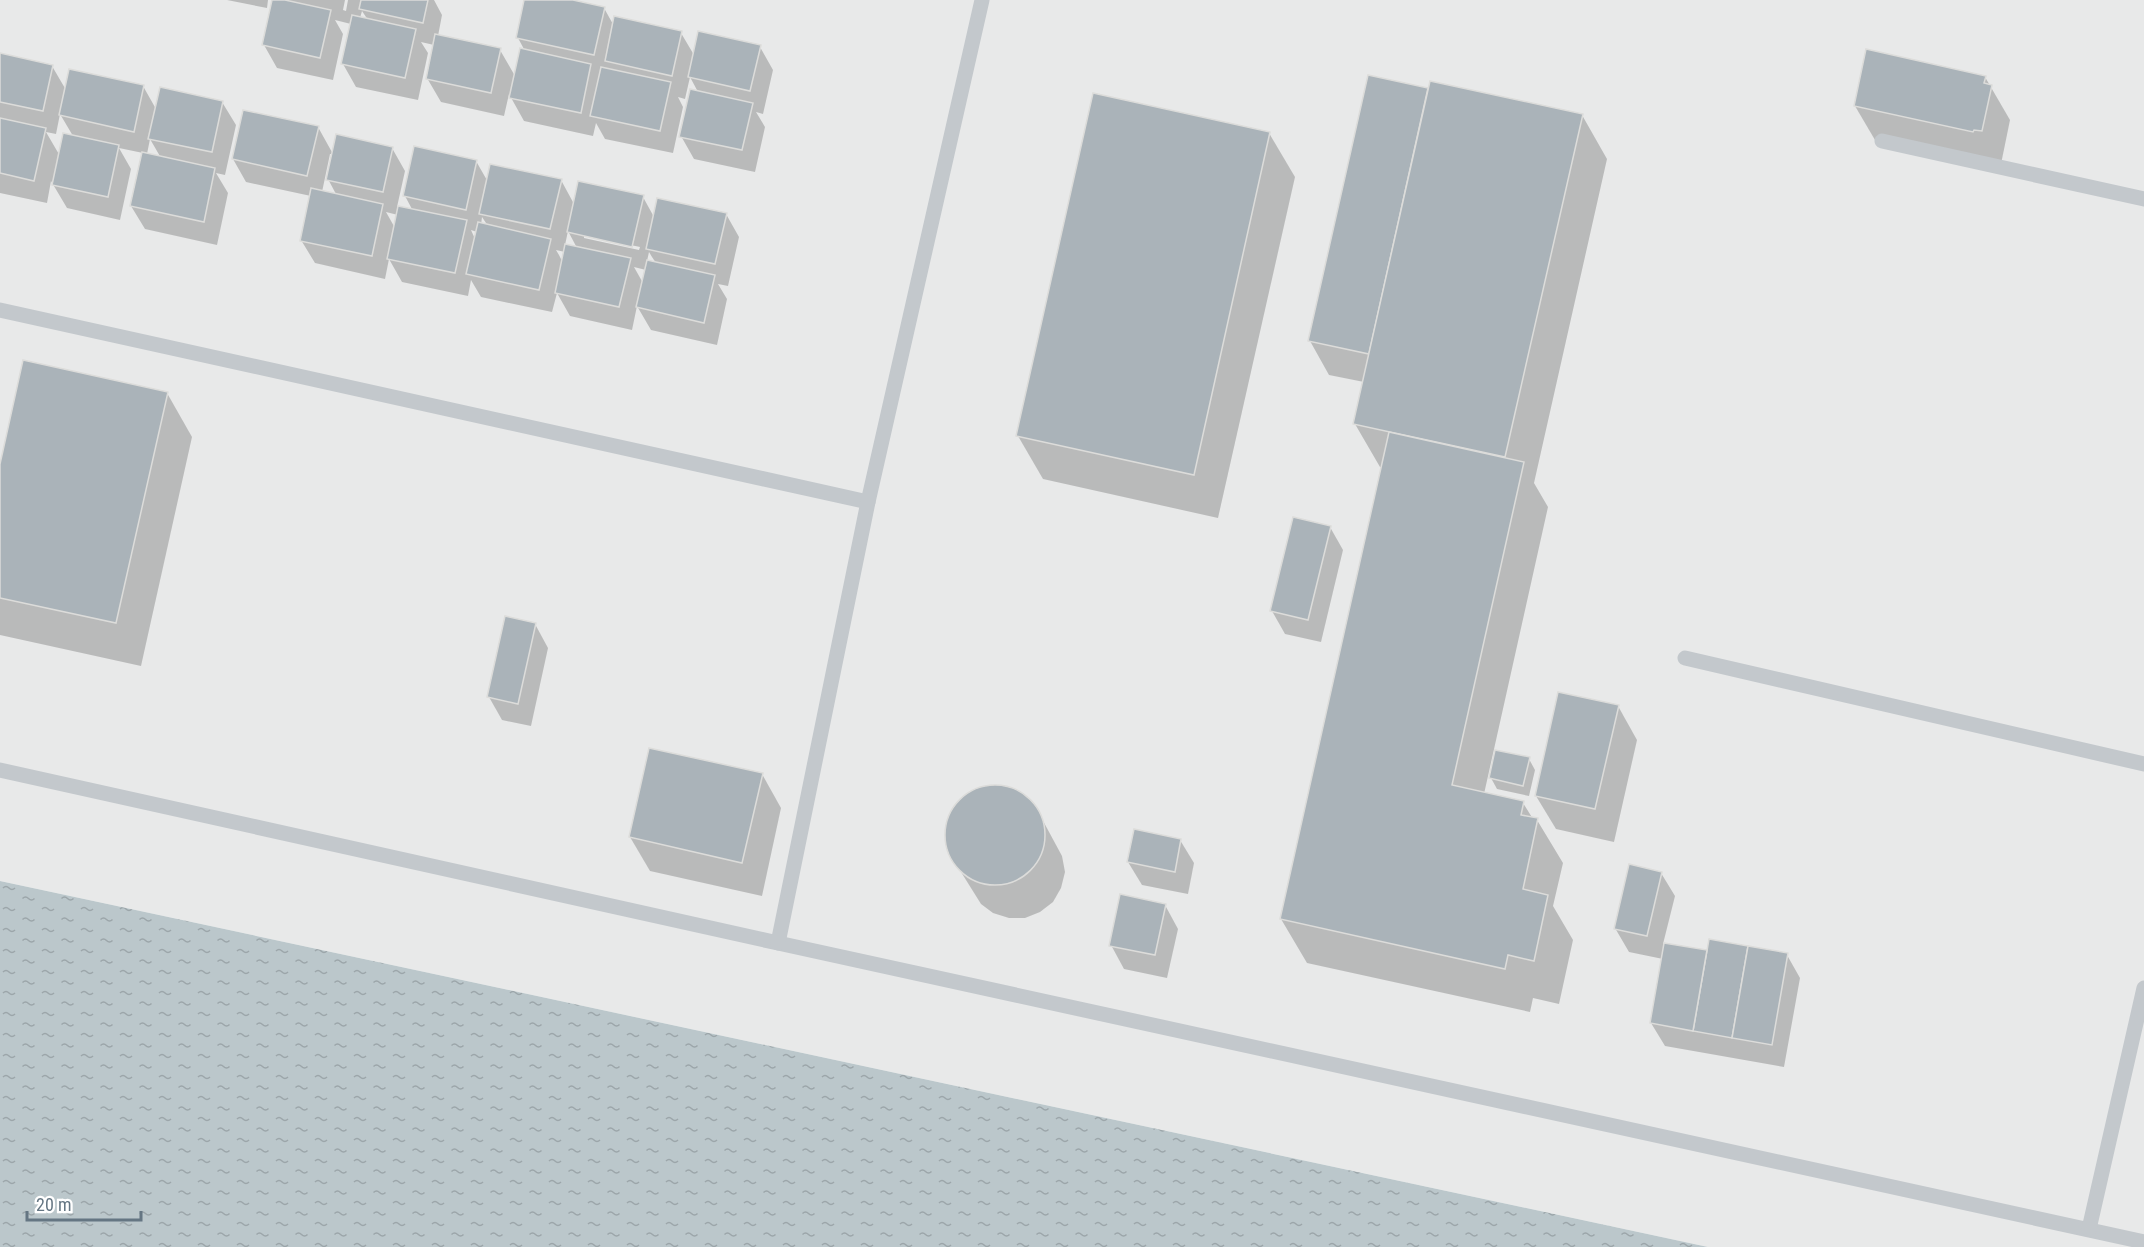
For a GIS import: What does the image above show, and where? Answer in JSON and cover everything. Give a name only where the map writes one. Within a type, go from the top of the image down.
[{"type":"lane","points":[[778,943],[868,502],[982,0]]},
{"type":"lane","points":[[1882,141],[2144,199]]},
{"type":"lane","points":[[0,310],[868,502]]},
{"type":"lane","points":[[1685,658],[2144,764]]},
{"type":"lane","points":[[0,770],[2144,1242]]},
{"type":"lane","points":[[2089,1229],[2144,988]]},
{"type":"shaded area","points":[[0,0],[2144,0],[2144,1247],[1708,1247],[0,881]]},
{"type":"water","points":[[0,881],[1708,1247],[0,1247]]},
{"type":"building","points":[[272,0],[285,0],[331,10],[320,58],[262,45]]},
{"type":"building","points":[[361,0],[428,0],[423,23],[359,9]]},
{"type":"building","points":[[524,0],[573,0],[605,7],[594,55],[516,38]]},
{"type":"building","points":[[352,15],[416,29],[405,78],[341,64]]},
{"type":"building","points":[[614,16],[682,31],[672,76],[605,61]]},
{"type":"building","points":[[698,31],[761,45],[750,91],[688,77]]},
{"type":"building","points":[[435,34],[501,48],[491,93],[426,79]]},
{"type":"building","points":[[520,48],[591,64],[581,113],[509,98]]},
{"type":"building","points":[[1866,49],[1986,76],[1984,83],[1992,85],[1982,131],[1974,130],[1973,132],[1854,106]]},
{"type":"building","points":[[0,53],[53,65],[43,111],[0,102]]},
{"type":"building","points":[[601,67],[671,82],[660,131],[590,116]]},
{"type":"building","points":[[69,69],[144,85],[134,132],[59,115]]},
{"type":"building","points":[[1368,75],[1428,88],[1369,354],[1308,341]]},
{"type":"building","points":[[1430,81],[1583,114],[1505,457],[1353,424]]},
{"type":"building","points":[[160,87],[223,101],[212,152],[148,139]]},
{"type":"building","points":[[690,89],[753,103],[742,150],[679,137]]},
{"type":"building","points":[[1093,93],[1270,132],[1194,475],[1016,436]]},
{"type":"building","points":[[243,110],[319,126],[307,176],[232,159]]},
{"type":"building","points":[[0,118],[46,128],[34,181],[0,173]]},
{"type":"building","points":[[63,133],[119,145],[108,197],[52,185]]},
{"type":"building","points":[[336,134],[393,147],[383,192],[326,180]]},
{"type":"building","points":[[414,146],[477,160],[466,210],[403,196]]},
{"type":"building","points":[[142,152],[215,168],[204,222],[130,206]]},
{"type":"building","points":[[490,164],[562,179],[550,229],[479,214]]},
{"type":"building","points":[[578,181],[644,195],[632,247],[567,232]]},
{"type":"building","points":[[311,188],[383,204],[372,256],[300,241]]},
{"type":"building","points":[[657,198],[727,213],[715,264],[646,249]]},
{"type":"building","points":[[398,206],[467,220],[455,273],[387,259]]},
{"type":"building","points":[[478,222],[551,239],[539,290],[466,274]]},
{"type":"building","points":[[565,244],[631,258],[619,307],[555,293]]},
{"type":"building","points":[[647,260],[715,275],[704,323],[636,307]]},
{"type":"building","points":[[23,360],[168,392],[116,623],[0,598],[0,464]]},
{"type":"building","points":[[1389,432],[1524,462],[1452,785],[1524,801],[1521,815],[1538,818],[1523,889],[1548,895],[1534,961],[1508,955],[1505,969],[1280,919]]},
{"type":"building","points":[[1293,517],[1331,526],[1308,620],[1270,611]]},
{"type":"building","points":[[505,616],[536,623],[518,704],[487,697]]},
{"type":"building","points":[[1558,692],[1619,705],[1595,809],[1535,796]]},
{"type":"building","points":[[649,748],[763,773],[742,863],[629,837]]},
{"type":"building","points":[[1495,750],[1530,757],[1523,786],[1489,778]]},
{"type":"building","points":[[995,785],[1023,793],[1037,807],[1045,835],[1037,863],[1023,877],[995,885],[967,877],[953,863],[945,835],[953,807],[967,793]]},
{"type":"building","points":[[1134,829],[1181,839],[1175,872],[1127,862]]},
{"type":"building","points":[[1629,864],[1662,872],[1647,936],[1614,929]]},
{"type":"building","points":[[1120,894],[1166,904],[1155,955],[1109,946]]},
{"type":"building","points":[[1709,939],[1748,946],[1732,1038],[1693,1031]]},
{"type":"building","points":[[1664,943],[1707,950],[1693,1031],[1650,1023]]},
{"type":"building","points":[[1748,946],[1788,953],[1772,1045],[1732,1038]]}]
